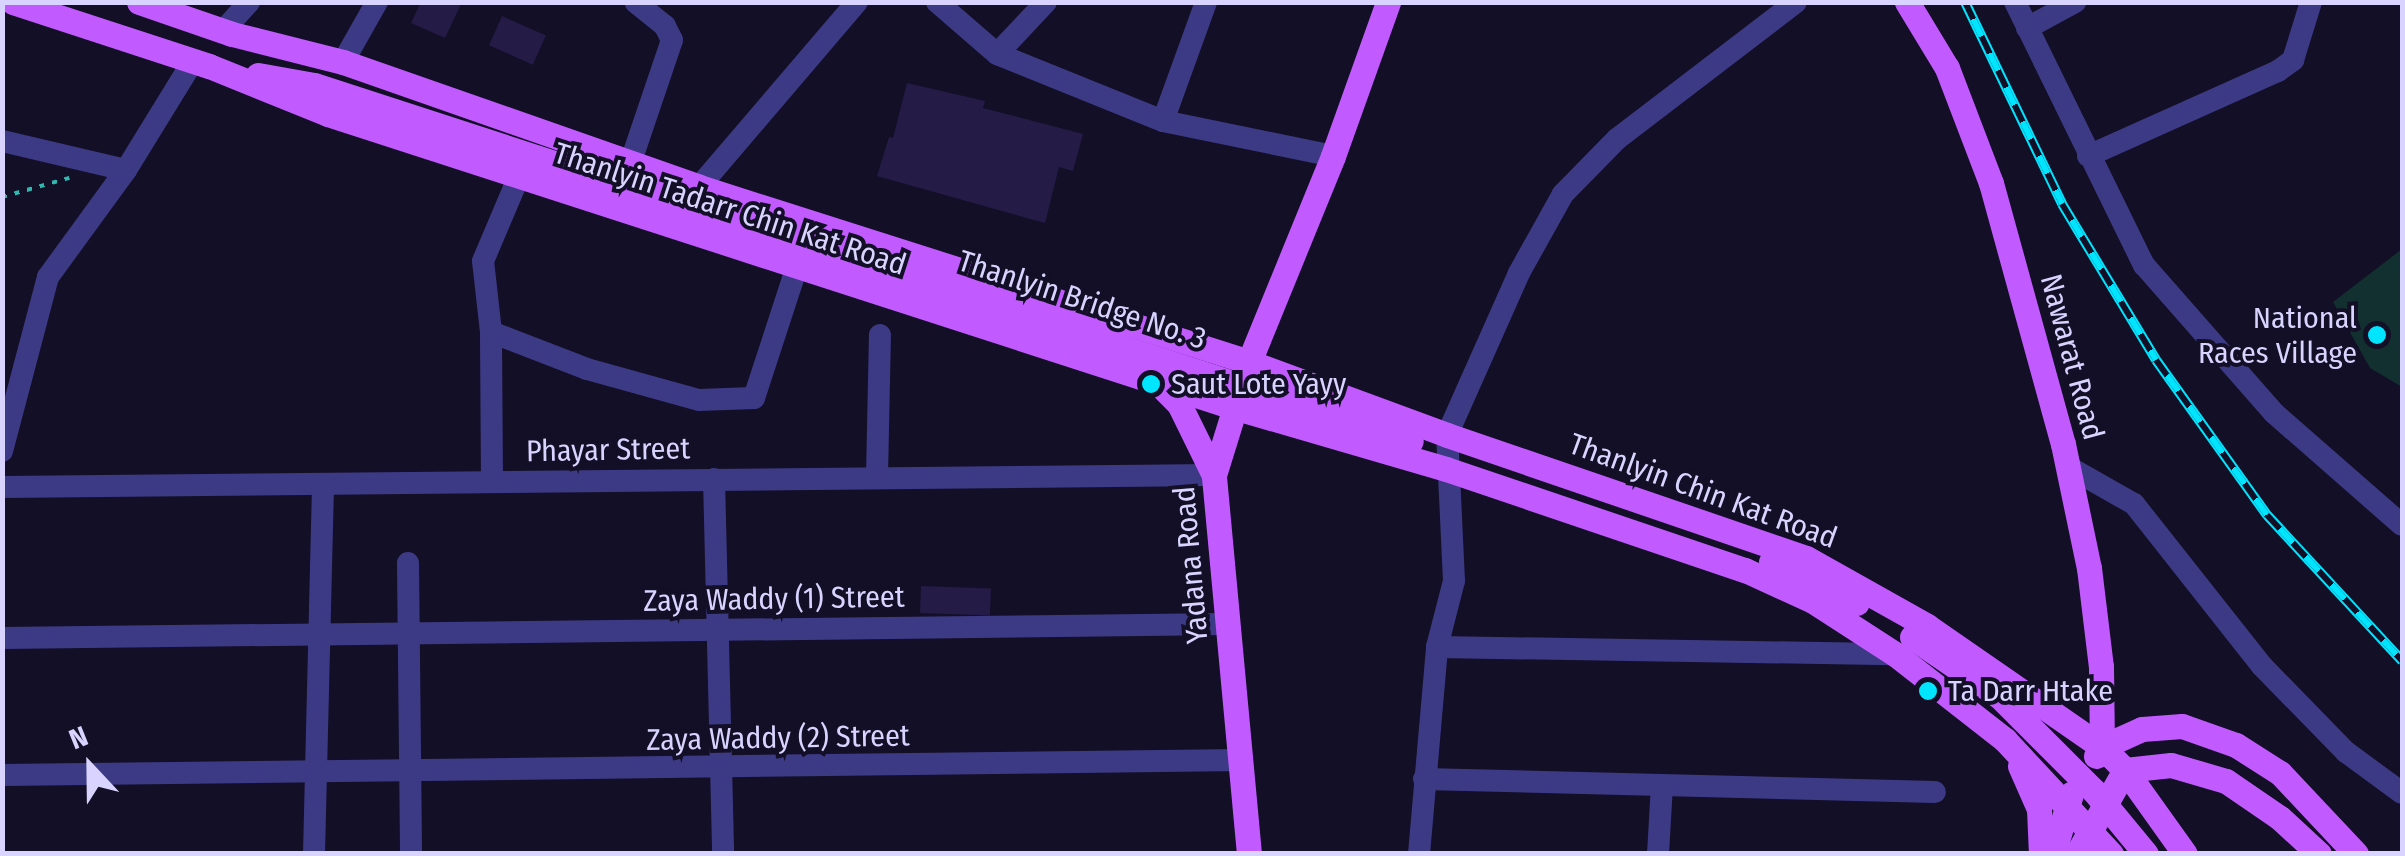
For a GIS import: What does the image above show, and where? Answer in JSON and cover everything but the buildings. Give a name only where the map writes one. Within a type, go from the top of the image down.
[{"type":"main road","name":"Thanlyin Tadarr Chin Kat Road","points":[[13,2],[201,64],[328,114],[1234,407]]},
{"type":"main road","name":"Thanlyin Tadarr Chin Kat Road","points":[[139,2],[228,32],[343,62],[699,187],[1249,362]]},
{"type":"main road","name":"Yadana Road","points":[[1249,854],[1214,475],[1249,362],[1333,156],[1388,2]]},
{"type":"main road","name":"Nawarat Road","points":[[1908,2],[1947,68],[1991,184],[2067,466],[2091,588],[2101,667],[2102,747]]},
{"type":"main road","name":"Thanlyin Tadarr Chin Kat Road","points":[[228,32],[314,85]]},
{"type":"main road","name":"Thanlyin Tadarr Chin Kat Road","points":[[201,64],[314,85]]},
{"type":"main road","name":"Thanlyin Bridge No. 3","points":[[314,85],[1728,544],[1786,568],[1878,612],[2000,697],[2094,791],[2146,854]]},
{"type":"main road","points":[[860,284],[874,241]]},
{"type":"main road","name":"Thanlyin Chin Kat Road","points":[[1249,362],[1446,435],[1806,558],[1927,626],[2102,747],[2125,770]]},
{"type":"main road","points":[[1152,378],[1178,404],[1214,475]]},
{"type":"main road","name":"Thanlyin Chin Kat Road","points":[[1234,407],[1446,469],[1745,570],[1813,602],[1895,654],[2005,740],[2090,827]]},
{"type":"main road","points":[[2053,854],[2065,802],[2102,747],[2142,729],[2182,726],[2236,745],[2280,773],[2356,854]]},
{"type":"main road","points":[[2005,740],[2039,808],[2041,854]]},
{"type":"main road","points":[[2125,770],[2171,765],[2226,781],[2280,818],[2319,854]]},
{"type":"main road","points":[[2077,854],[2125,770]]},
{"type":"main road","points":[[2125,770],[2184,854]]},
{"type":"main road","points":[[2090,827],[2111,854]]},
{"type":"street","points":[[343,62],[377,2]]},
{"type":"street","points":[[630,164],[672,40],[665,26],[635,2]]},
{"type":"street","points":[[699,187],[857,2]]},
{"type":"street","points":[[937,2],[998,54],[1163,120],[1333,156]]},
{"type":"street","points":[[998,54],[1046,2]]},
{"type":"street","points":[[1163,120],[1206,2]]},
{"type":"street","points":[[1418,854],[1438,647],[1454,581],[1446,435],[1519,273],[1563,194],[1617,139],[1796,2]]},
{"type":"street","points":[[2015,2],[2144,265],[2274,413],[2402,525]]},
{"type":"street","points":[[2027,28],[2075,2]]},
{"type":"street","points":[[2088,156],[2293,60],[2311,2]]},
{"type":"street","points":[[228,32],[248,3]]},
{"type":"street","points":[[2,450],[48,277],[201,64]]},
{"type":"street","points":[[422,144],[438,95]]},
{"type":"street","points":[[2,141],[126,170]]},
{"type":"street","points":[[492,481],[490,332],[484,261],[519,176]]},
{"type":"street","points":[[490,332],[587,369],[699,400],[754,398],[798,264]]},
{"type":"street","points":[[877,476],[880,334]]},
{"type":"street","points":[[2067,466],[2134,504],[2262,666],[2346,752],[2402,793]]},
{"type":"street","name":"Phayar Street","points":[[2,488],[1214,475]]},
{"type":"street","points":[[714,479],[722,854]]},
{"type":"street","points":[[314,854],[323,484]]},
{"type":"street","points":[[408,563],[411,854]]},
{"type":"street","name":"Zaya Waddy (1) Street","points":[[2,638],[1228,624]]},
{"type":"street","points":[[1438,647],[1895,654]]},
{"type":"street","name":"Zaya Waddy (2) Street","points":[[2,774],[408,773],[1242,760]]},
{"type":"street","points":[[1424,779],[1935,792]]},
{"type":"street","points":[[1658,854],[1662,785]]},
{"type":"path","points":[[2,197],[75,176]]},
{"type":"green space","name":"National Races Village","points":[[2402,249],[2402,387],[2370,368],[2333,302]]},
{"type":"railway","points":[[1965,2],[2062,204],[2156,360],[2267,515],[2402,661]]},
{"type":"place","name":"National Races Village","points":[[2377,335]]},
{"type":"place","name":"Saut Lote Yayy","points":[[1151,384]]},
{"type":"place","name":"Ta Darr Htake","points":[[1928,691]]}]
